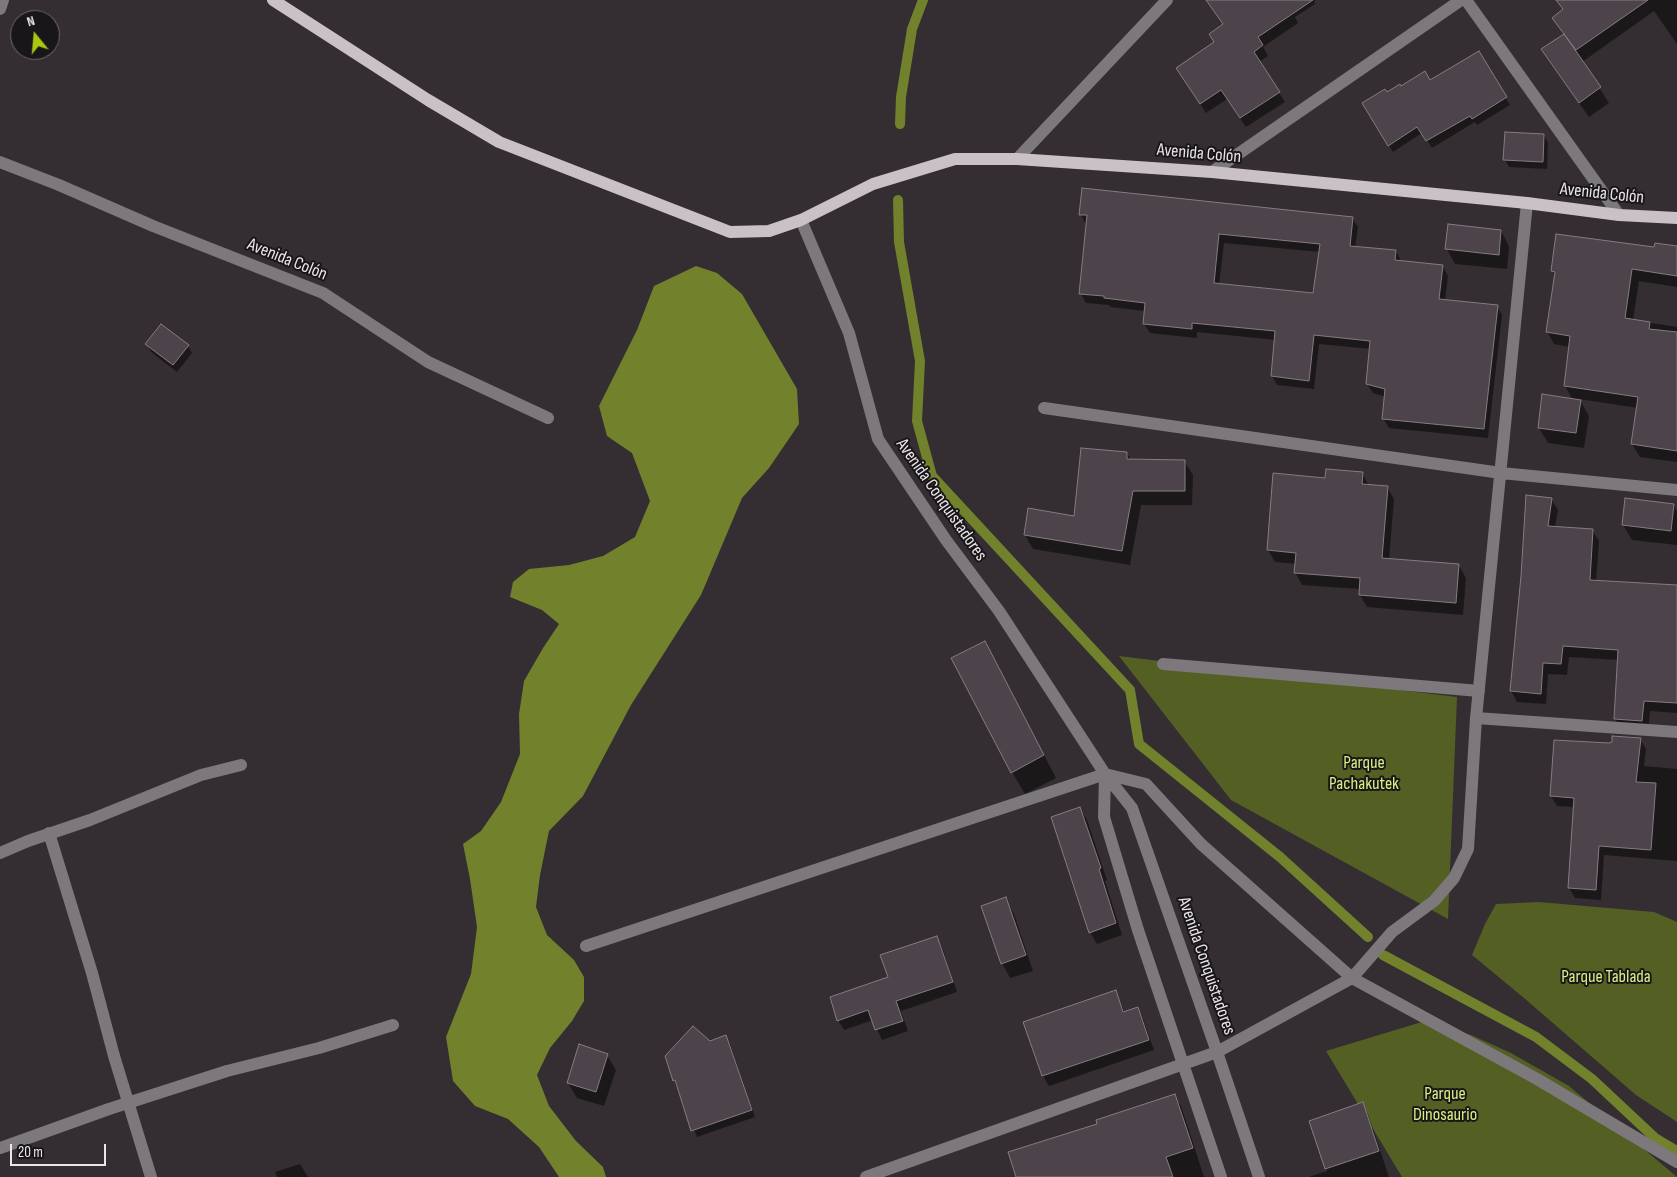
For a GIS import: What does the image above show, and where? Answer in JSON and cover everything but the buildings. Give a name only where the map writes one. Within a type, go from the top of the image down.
[{"type":"main road","name":"Avenida Colón","points":[[273,0],[428,100],[499,142],[730,232],[769,231],[801,220],[873,184],[955,159],[1017,159],[1212,172],[1527,203],[1620,215],[1677,218]]},
{"type":"street","points":[[0,9],[3,0]]},
{"type":"street","points":[[1017,159],[1167,0]]},
{"type":"street","points":[[1212,172],[1461,0]]},
{"type":"street","points":[[1466,0],[1620,215]]},
{"type":"street","name":"Avenida Colón","points":[[0,162],[323,293],[428,362],[548,418]]},
{"type":"street","points":[[866,1177],[1218,1052],[1352,978],[1392,932],[1434,901],[1454,878],[1468,849],[1476,718],[1527,203]]},
{"type":"street","name":"Avenida Conquistadores","points":[[801,220],[849,333],[878,439],[946,540],[999,611],[1105,774],[1132,808],[1218,1052],[1259,1177]]},
{"type":"street","points":[[1044,408],[1501,473],[1677,490]]},
{"type":"street","points":[[1163,664],[1479,691]]},
{"type":"street","points":[[1476,718],[1677,732]]},
{"type":"street","points":[[0,853],[49,833],[90,820],[201,775],[241,764]]},
{"type":"street","points":[[1105,774],[1104,817],[1138,930],[1221,1177]]},
{"type":"street","points":[[586,946],[1105,774],[1146,784],[1201,844],[1352,978],[1537,1079],[1677,1162]]},
{"type":"street","points":[[49,833],[151,1177]]},
{"type":"street","points":[[0,1148],[227,1071],[319,1048],[393,1025]]},
{"type":"green space","name":"Parque Pachakutek","points":[[1119,656],[1457,697],[1448,919],[1231,800]]},
{"type":"green space","name":"Parque Tablada","points":[[1539,902],[1654,912],[1677,922],[1677,1122],[1636,1095],[1472,955],[1496,904]]},
{"type":"green space","name":"Parque Dinosaurio","points":[[1425,1021],[1471,1035],[1511,1053],[1569,1086],[1677,1177],[1402,1177],[1326,1051]]},
{"type":"shaded area","points":[[696,266],[717,273],[742,294],[797,389],[799,424],[769,468],[742,498],[701,595],[631,705],[583,796],[549,831],[536,907],[547,935],[574,960],[584,977],[584,1001],[572,1021],[550,1048],[537,1075],[549,1106],[576,1141],[603,1167],[606,1177],[559,1177],[539,1147],[508,1119],[475,1106],[453,1081],[446,1037],[471,974],[477,927],[463,844],[481,831],[501,802],[520,754],[519,714],[524,681],[559,624],[542,610],[510,597],[513,582],[529,569],[569,565],[603,556],[635,537],[650,501],[632,453],[607,436],[599,406],[637,330],[654,286]]},
{"type":"waterway","points":[[900,124],[901,97],[912,29],[923,0]]},
{"type":"waterway","points":[[898,200],[899,242],[920,361],[917,421],[932,476],[1130,690],[1139,744],[1280,857],[1368,937]]},
{"type":"waterway","points":[[1383,955],[1536,1037],[1592,1079],[1655,1138],[1677,1151]]}]
